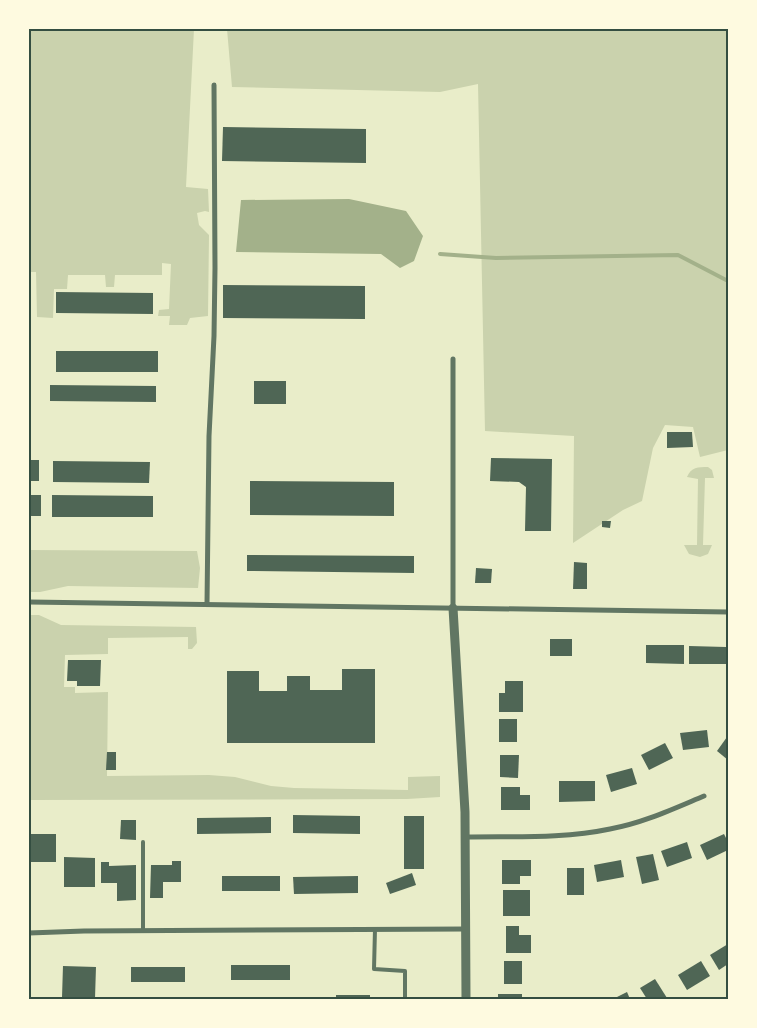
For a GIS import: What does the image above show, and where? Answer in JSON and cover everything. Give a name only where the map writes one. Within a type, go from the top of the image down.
[{"type":"street","points":[[207,604],[208,456],[214,336],[215,268],[214,85]]},
{"type":"street","points":[[453,359],[452,608],[466,837],[466,999]]},
{"type":"street","points":[[29,602],[728,612]]},
{"type":"street","points":[[466,837],[575,834],[610,829],[636,823],[704,796]]},
{"type":"street","points":[[29,933],[466,929]]},
{"type":"lane","points":[[143,842],[143,931]]},
{"type":"lane","points":[[374,929],[374,969],[404,970],[405,999]]},
{"type":"shaded area","points":[[29,29],[194,29],[186,187],[208,189],[209,212],[197,213],[199,225],[209,235],[208,316],[190,318],[187,325],[169,325],[170,316],[158,316],[159,310],[169,309],[171,264],[162,263],[162,275],[115,275],[114,287],[106,287],[105,275],[68,275],[67,289],[54,289],[53,318],[37,317],[36,272],[29,272]]},
{"type":"shaded area","points":[[227,29],[728,29],[728,450],[700,457],[693,427],[665,425],[653,448],[642,501],[623,510],[573,543],[574,436],[485,431],[478,84],[440,92],[232,87]]},
{"type":"shaded area","points":[[349,199],[406,211],[423,236],[414,261],[400,268],[381,254],[236,252],[241,200]]},
{"type":"shaded area","points":[[708,467],[712,470],[714,478],[705,478],[703,545],[712,545],[708,554],[700,557],[689,554],[684,545],[697,545],[698,479],[687,477],[695,468]]},
{"type":"shaded area","points":[[29,550],[197,551],[200,568],[198,588],[68,586],[40,592],[29,592]]},
{"type":"shaded area","points":[[29,615],[39,615],[61,625],[196,627],[197,643],[192,649],[188,649],[188,637],[108,638],[108,654],[65,655],[64,687],[75,687],[75,693],[108,692],[107,776],[209,775],[235,777],[271,786],[294,788],[408,790],[408,777],[440,776],[440,797],[407,799],[29,800]]},
{"type":"building","points":[[223,127],[366,129],[366,163],[222,161]]},
{"type":"building","points":[[223,285],[365,286],[365,319],[223,318]]},
{"type":"building","points":[[56,292],[153,293],[153,314],[56,313]]},
{"type":"building","points":[[56,351],[158,351],[158,372],[56,372]]},
{"type":"building","points":[[254,381],[286,381],[286,404],[254,404]]},
{"type":"building","points":[[50,385],[156,386],[156,402],[50,401]]},
{"type":"building","points":[[667,432],[692,432],[693,447],[667,448]]},
{"type":"building","points":[[491,458],[552,459],[551,531],[525,531],[526,487],[519,482],[490,481]]},
{"type":"building","points":[[29,460],[39,460],[39,481],[29,481]]},
{"type":"building","points":[[53,461],[150,462],[149,483],[53,482]]},
{"type":"building","points":[[250,481],[394,482],[394,516],[250,515]]},
{"type":"building","points":[[29,495],[41,495],[41,516],[29,516]]},
{"type":"building","points":[[52,495],[153,496],[153,517],[52,517]]},
{"type":"building","points":[[602,521],[611,521],[610,528],[602,527]]},
{"type":"building","points":[[247,555],[414,556],[414,573],[247,571]]},
{"type":"building","points":[[574,562],[587,563],[587,589],[573,589]]},
{"type":"building","points":[[476,568],[492,569],[491,583],[475,583]]},
{"type":"building","points":[[550,639],[572,639],[572,656],[550,656]]},
{"type":"building","points":[[646,645],[684,645],[684,664],[646,663]]},
{"type":"building","points":[[689,646],[726,647],[726,664],[689,664]]},
{"type":"building","points":[[68,660],[101,660],[100,686],[77,686],[77,681],[67,681]]},
{"type":"building","points":[[342,669],[375,669],[375,743],[227,743],[227,671],[259,671],[259,691],[287,691],[287,676],[310,676],[310,690],[342,690]]},
{"type":"building","points":[[505,681],[523,681],[523,712],[499,712],[499,693],[505,693]]},
{"type":"building","points":[[499,719],[517,719],[517,742],[499,742]]},
{"type":"building","points":[[707,730],[709,747],[683,750],[680,733]]},
{"type":"building","points":[[728,738],[728,760],[717,751]]},
{"type":"building","points":[[665,743],[673,758],[649,770],[641,755]]},
{"type":"building","points":[[107,752],[116,752],[116,770],[106,770]]},
{"type":"building","points":[[500,755],[519,755],[518,778],[500,777]]},
{"type":"building","points":[[632,768],[637,784],[611,792],[606,775]]},
{"type":"building","points":[[559,781],[595,781],[595,801],[559,802]]},
{"type":"building","points":[[501,787],[520,787],[520,795],[530,795],[530,810],[501,810]]},
{"type":"building","points":[[293,815],[360,816],[360,834],[293,833]]},
{"type":"building","points":[[404,816],[424,816],[424,869],[404,869]]},
{"type":"building","points":[[271,817],[271,833],[197,834],[197,818]]},
{"type":"building","points":[[121,820],[136,820],[136,840],[120,839]]},
{"type":"building","points":[[29,834],[56,834],[56,862],[29,862]]},
{"type":"building","points":[[724,834],[728,842],[728,850],[707,860],[700,845]]},
{"type":"building","points":[[687,842],[692,858],[667,867],[661,851]]},
{"type":"building","points":[[653,854],[659,880],[642,884],[636,857]]},
{"type":"building","points":[[64,857],[95,858],[95,887],[64,887]]},
{"type":"building","points":[[502,860],[531,860],[531,876],[520,876],[520,884],[502,884]]},
{"type":"building","points":[[621,860],[624,877],[597,882],[594,865]]},
{"type":"building","points":[[172,861],[181,861],[181,882],[163,882],[163,898],[150,898],[151,865],[172,865]]},
{"type":"building","points":[[101,862],[109,862],[109,866],[136,865],[136,900],[117,901],[117,883],[101,883]]},
{"type":"building","points":[[567,868],[584,868],[584,895],[567,895]]},
{"type":"building","points":[[412,873],[416,885],[390,894],[386,883]]},
{"type":"building","points":[[222,876],[280,876],[280,891],[222,891]]},
{"type":"building","points":[[358,876],[358,893],[294,894],[293,877]]},
{"type":"building","points":[[503,890],[530,890],[530,916],[503,916]]},
{"type":"building","points":[[506,926],[519,926],[519,935],[531,935],[531,953],[506,953]]},
{"type":"building","points":[[728,944],[728,964],[719,970],[710,955]]},
{"type":"building","points":[[504,961],[522,961],[522,984],[504,984]]},
{"type":"building","points":[[701,961],[710,976],[687,990],[678,975]]},
{"type":"building","points":[[231,965],[290,965],[290,980],[231,980]]},
{"type":"building","points":[[63,966],[96,967],[95,998],[62,997]]},
{"type":"building","points":[[131,967],[185,967],[185,982],[131,982]]},
{"type":"building","points":[[655,979],[667,998],[647,999],[640,988]]},
{"type":"building","points":[[627,992],[630,999],[618,999],[617,997]]},
{"type":"building","points":[[498,994],[522,994],[522,999],[498,999]]},
{"type":"building","points":[[336,995],[370,995],[370,999],[336,999]]},
{"type":"waterway","points":[[440,254],[496,258],[678,255],[728,281]]}]
